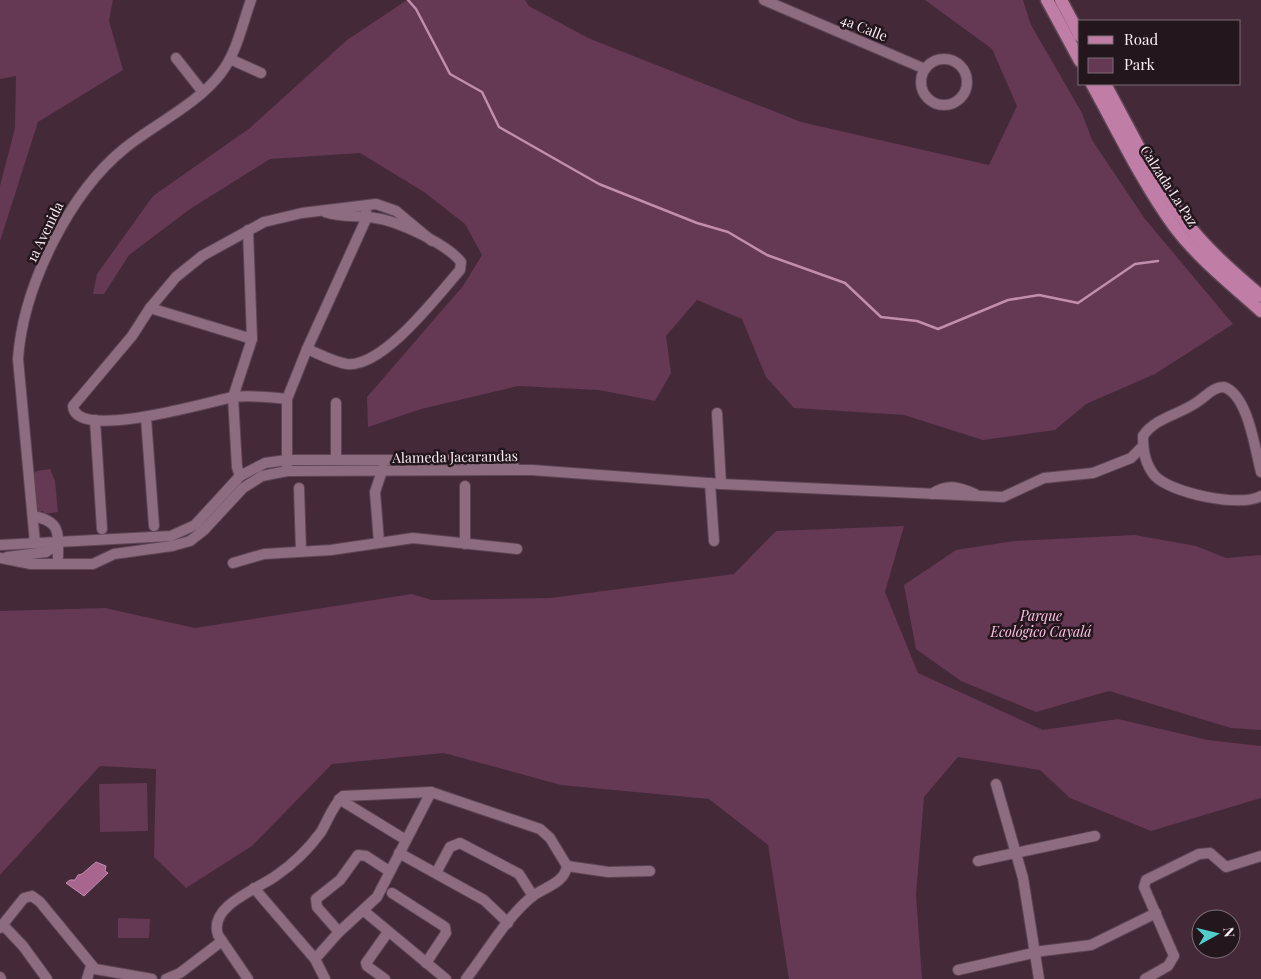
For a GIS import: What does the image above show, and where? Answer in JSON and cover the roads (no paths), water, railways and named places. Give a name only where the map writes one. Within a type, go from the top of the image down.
[{"type":"main road","points":[[1047,0],[1078,57]]},
{"type":"main road","points":[[1061,0],[1078,32]]},
{"type":"main road","name":"Calzada La Paz","points":[[1093,85],[1139,170],[1174,226],[1202,258],[1261,311]]},
{"type":"main road","name":"Calzada La Paz","points":[[1106,85],[1154,172],[1182,217],[1207,246],[1261,296]]},
{"type":"street","name":"1a Avenida","points":[[36,544],[18,359],[20,336],[36,282],[64,220],[77,200],[108,162],[202,91],[220,75],[230,59],[251,0]]},
{"type":"street","name":"4a Calle","points":[[764,0],[925,69]]},
{"type":"street","points":[[176,58],[202,91]]},
{"type":"street","points":[[230,59],[261,73]]},
{"type":"street","points":[[945,59],[958,64],[967,77],[967,84],[961,98],[948,105],[940,105],[927,97],[922,84],[925,69],[930,64],[945,59]]},
{"type":"street","points":[[287,471],[287,399],[307,349],[367,217],[365,204]]},
{"type":"street","points":[[287,399],[258,396],[233,398],[201,407],[146,418],[95,420],[78,416],[73,406],[132,336],[150,308],[176,277],[202,256],[248,230],[282,216],[365,204],[385,205],[396,211],[432,241]]},
{"type":"street","points":[[307,349],[347,364],[371,357],[397,341],[460,270],[461,262],[456,256],[432,241],[390,222],[367,217],[339,217],[324,211]]},
{"type":"street","points":[[240,476],[237,467],[233,398],[252,339],[248,230]]},
{"type":"street","points":[[150,308],[252,339]]},
{"type":"street","points":[[1148,466],[1143,446],[1143,436],[1147,430],[1159,422],[1189,409],[1214,388],[1224,387],[1240,400],[1245,411],[1261,472]]},
{"type":"street","points":[[336,403],[336,460]]},
{"type":"street","points":[[717,413],[721,484]]},
{"type":"street","points":[[146,418],[154,526]]},
{"type":"street","points":[[95,420],[102,530]]},
{"type":"street","points":[[532,470],[721,484],[932,494],[941,487],[953,486],[960,487],[980,497],[1003,496],[1044,478],[1093,473],[1131,458],[1143,446]]},
{"type":"street","points":[[1131,458],[1148,466],[1163,482],[1210,498],[1253,500],[1261,496]]},
{"type":"street","points":[[379,542],[375,492],[382,472],[382,459]]},
{"type":"street","name":"Alameda Jacarandas","points":[[0,545],[58,544],[171,536],[186,531],[195,525],[240,476],[265,463],[287,460],[466,460],[532,470]]},
{"type":"street","name":"Alameda Jacarandas","points":[[2,558],[18,563],[93,564],[114,554],[172,546],[190,541],[204,530],[243,488],[262,476],[287,471],[532,470]]},
{"type":"street","points":[[369,472],[370,484],[375,492]]},
{"type":"street","points":[[710,483],[714,542]]},
{"type":"street","points":[[465,486],[465,544]]},
{"type":"street","points":[[299,488],[301,551]]},
{"type":"street","points":[[33,516],[52,521],[56,529],[58,564]]},
{"type":"street","points":[[132,538],[129,542],[130,548],[139,551]]},
{"type":"street","points":[[233,563],[264,554],[331,550],[413,538],[517,549]]},
{"type":"street","points":[[93,564],[102,552],[98,541]]},
{"type":"street","points":[[2,558],[46,552],[58,544]]},
{"type":"street","points":[[996,784],[1023,878],[1039,979]]},
{"type":"street","points":[[315,959],[339,932],[364,911],[376,897],[431,792]]},
{"type":"street","points":[[248,979],[222,941],[216,928],[219,915],[246,892],[280,873],[320,833],[339,799],[349,794],[431,792],[540,829],[550,838],[567,866]]},
{"type":"street","points":[[339,799],[406,840]]},
{"type":"street","points":[[978,861],[1095,836]]},
{"type":"street","points":[[436,873],[450,847],[460,843],[519,874],[533,896]]},
{"type":"street","points":[[399,853],[484,900],[508,923]]},
{"type":"street","points":[[1145,979],[1168,966],[1174,956],[1144,888],[1144,883],[1149,877],[1205,853],[1210,853],[1226,867],[1261,856]]},
{"type":"street","points":[[339,932],[317,907],[316,899],[345,874],[358,855],[366,856],[390,871]]},
{"type":"street","points":[[567,866],[608,872],[650,871]]},
{"type":"street","points":[[466,979],[508,923],[533,896],[563,876],[567,866]]},
{"type":"street","points":[[254,888],[315,959],[324,978]]},
{"type":"street","points":[[392,893],[445,927],[446,933],[426,963]]},
{"type":"street","points":[[47,979],[23,946],[1,926],[24,898],[36,898],[91,966],[100,971],[126,977],[152,979]]},
{"type":"street","points":[[364,911],[446,979]]},
{"type":"street","points":[[958,970],[1035,953],[1091,945],[1156,913]]},
{"type":"street","points":[[386,979],[366,962],[388,932]]},
{"type":"street","points":[[166,979],[180,973],[222,941]]},
{"type":"street","points":[[87,979],[91,966]]},
{"type":"waterway","points":[[408,0],[416,9],[450,74],[482,92],[499,127],[599,184],[697,223],[728,232],[767,255],[845,283],[881,317],[917,321],[938,329],[1008,300],[1039,295],[1078,303],[1135,264],[1158,261]]},
{"type":"park label","name":"Parque Ecológico Cayalá","points":[[1041,624]]}]
